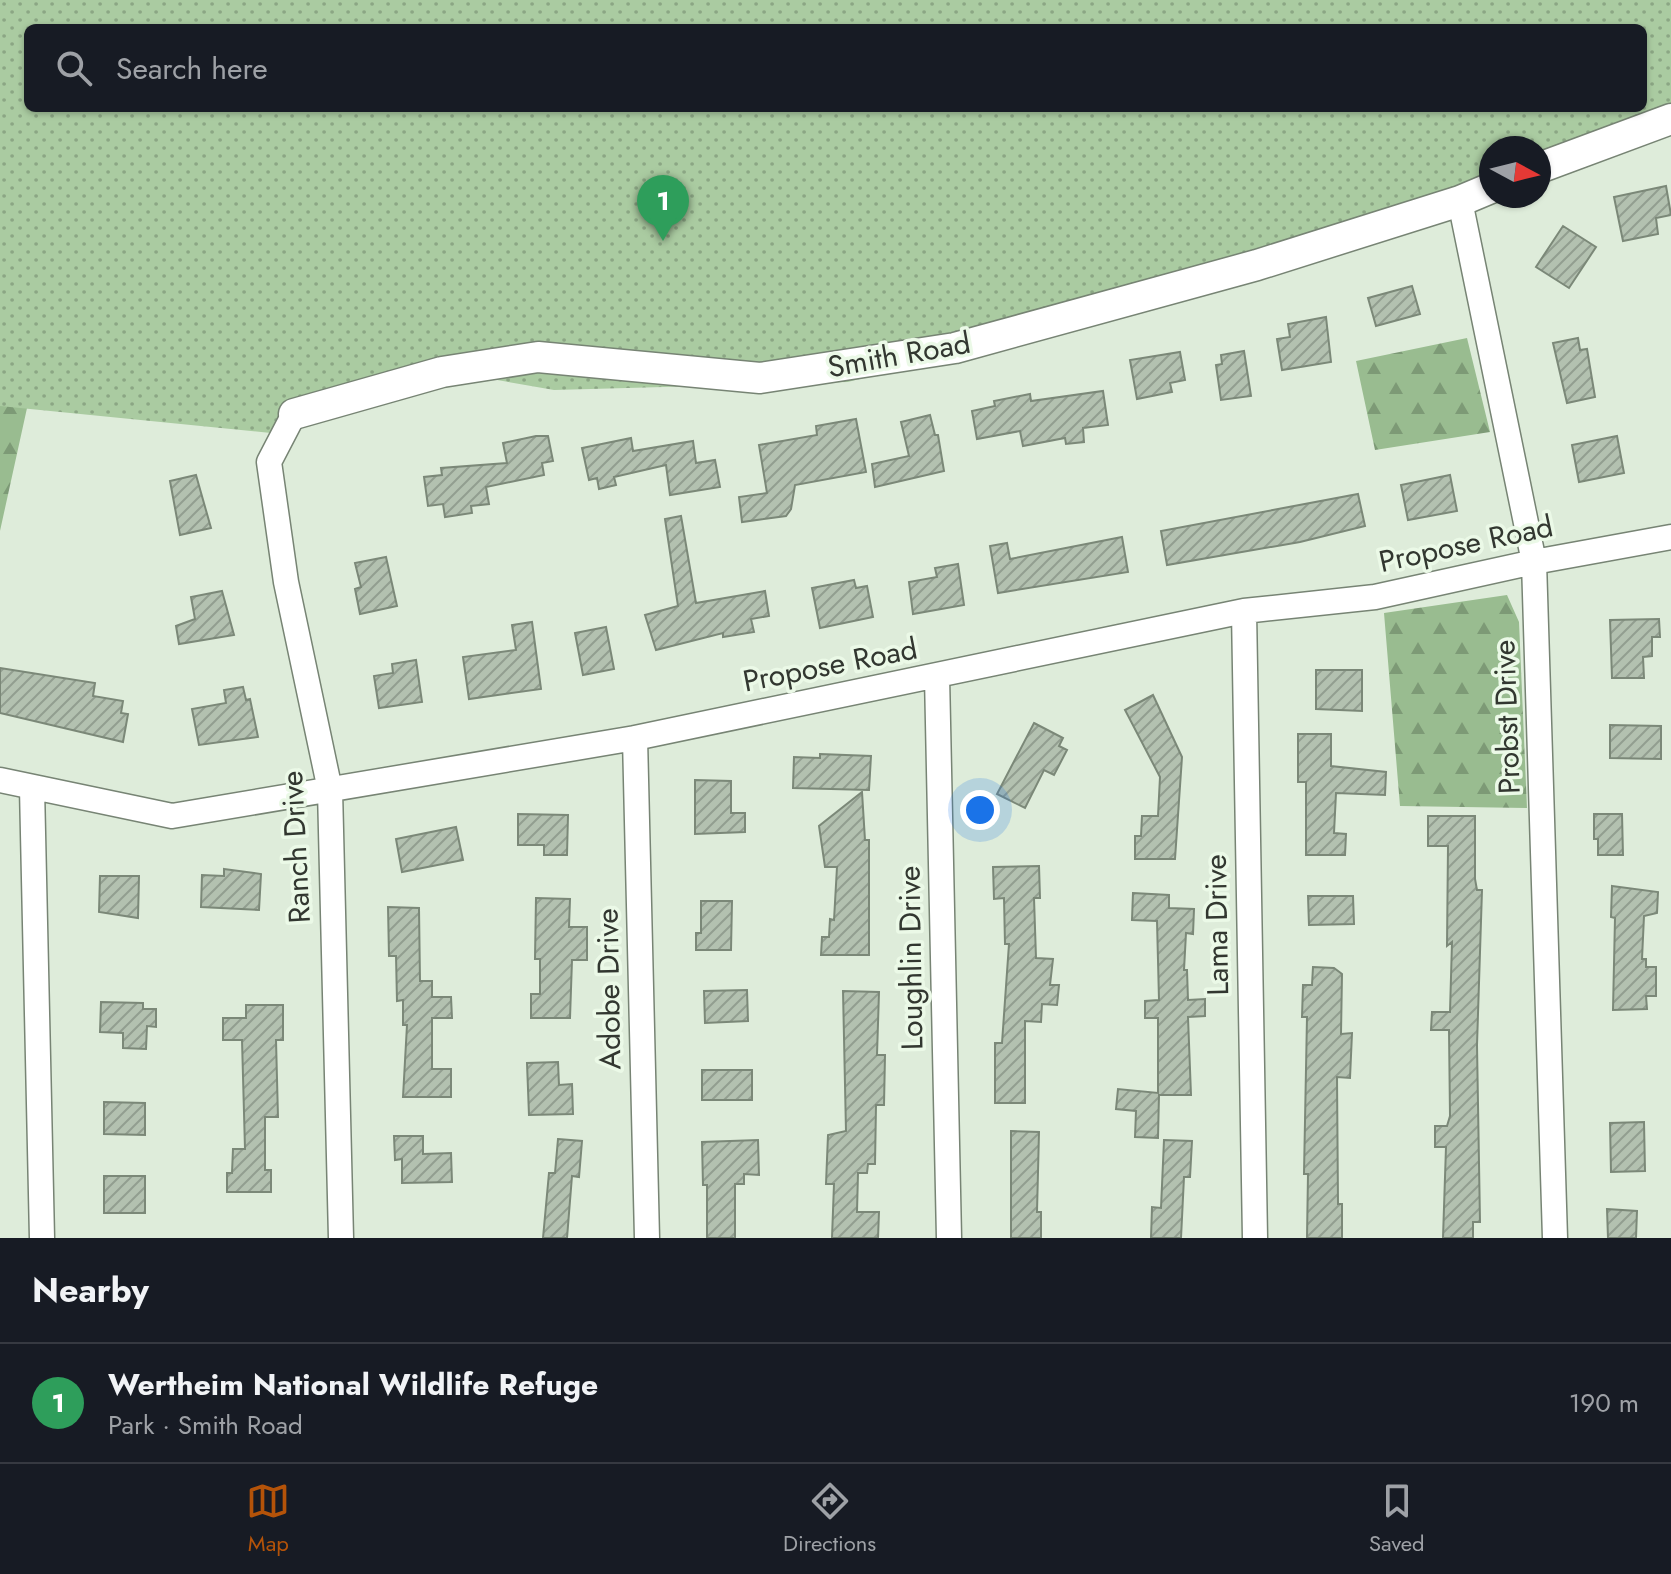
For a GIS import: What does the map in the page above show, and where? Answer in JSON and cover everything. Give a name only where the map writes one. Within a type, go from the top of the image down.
[{"type":"street","points":[[1551,164],[1671,119]]},
{"type":"street","name":"Smith Road","points":[[294,414],[442,372],[538,357],[760,378],[955,348],[1257,265],[1479,193]]},
{"type":"street","name":"Probst Drive","points":[[1460,201],[1534,562],[1555,1238]]},
{"type":"street","name":"Ranch Drive","points":[[294,414],[269,462],[286,582],[330,790],[341,1238]]},
{"type":"street","name":"Propose Road","points":[[0,780],[172,816],[635,738],[1244,611],[1375,597],[1534,562],[1671,537]]},
{"type":"street","name":"Lama Drive","points":[[1244,611],[1255,1238]]},
{"type":"street","name":"Loughlin Drive","points":[[937,676],[949,1238]]},
{"type":"street","name":"Adobe Drive","points":[[635,738],[647,1238]]},
{"type":"street","points":[[32,788],[42,1238]]},
{"type":"green space","points":[[0,0],[1671,0],[1671,109],[1551,155],[1551,136],[1479,136],[1479,184],[1176,296],[848,382],[554,390],[446,371],[271,433],[0,406]]},
{"type":"green space","points":[[1467,338],[1490,432],[1375,450],[1356,361]]},
{"type":"green space","points":[[0,384],[29,399],[0,531]]},
{"type":"green space","points":[[1507,595],[1519,622],[1527,808],[1400,806],[1384,613]]},
{"type":"building","points":[[1666,186],[1671,215],[1656,218],[1658,234],[1623,241],[1614,197]]},
{"type":"building","points":[[1563,226],[1596,247],[1569,288],[1536,267]]},
{"type":"building","points":[[1412,286],[1420,314],[1376,326],[1368,298]]},
{"type":"building","points":[[1326,317],[1331,362],[1282,370],[1277,339],[1290,337],[1288,324]]},
{"type":"building","points":[[1578,338],[1580,350],[1587,349],[1595,397],[1567,403],[1553,343]]},
{"type":"building","points":[[1244,351],[1251,396],[1221,400],[1216,365],[1222,364],[1221,355]]},
{"type":"building","points":[[1180,352],[1185,380],[1170,383],[1172,392],[1137,399],[1130,360]]},
{"type":"building","points":[[1103,391],[1108,425],[1083,428],[1084,442],[1066,444],[1065,438],[1023,446],[1020,431],[977,439],[972,411],[995,406],[994,401],[1030,394],[1031,401]]},
{"type":"building","points":[[930,415],[935,435],[938,435],[944,471],[875,487],[872,464],[909,456],[901,422]]},
{"type":"building","points":[[856,419],[866,472],[795,485],[791,509],[786,516],[742,522],[739,497],[767,493],[759,445],[817,435],[816,426]]},
{"type":"building","points":[[548,436],[553,461],[542,463],[544,475],[486,487],[489,504],[471,506],[472,513],[445,517],[443,504],[428,506],[424,477],[442,475],[441,468],[507,463],[503,443]]},
{"type":"building","points":[[1617,436],[1624,473],[1579,482],[1572,445]]},
{"type":"building","points":[[631,438],[633,451],[693,441],[696,463],[715,460],[720,487],[670,495],[666,465],[614,477],[616,485],[599,489],[597,478],[589,480],[582,448]]},
{"type":"building","points":[[196,475],[211,528],[180,535],[170,481]]},
{"type":"building","points":[[1450,475],[1457,511],[1408,520],[1401,485]]},
{"type":"building","points":[[1358,494],[1365,526],[1300,542],[1167,565],[1161,531]]},
{"type":"building","points":[[681,516],[696,603],[765,591],[769,616],[751,619],[754,632],[723,637],[723,633],[656,650],[645,615],[678,606],[665,519]]},
{"type":"building","points":[[1122,537],[1128,572],[998,593],[990,546],[1007,543],[1010,559]]},
{"type":"building","points":[[386,557],[397,606],[360,614],[355,589],[361,587],[355,563]]},
{"type":"building","points":[[958,564],[964,605],[913,614],[909,582],[937,577],[935,568]]},
{"type":"building","points":[[854,580],[856,588],[867,586],[873,617],[820,628],[812,588]]},
{"type":"building","points":[[222,591],[234,635],[179,644],[176,626],[195,619],[191,597]]},
{"type":"building","points":[[1659,619],[1660,637],[1652,637],[1652,656],[1643,657],[1644,678],[1612,678],[1610,620]]},
{"type":"building","points":[[532,622],[541,689],[469,699],[463,657],[516,650],[512,625]]},
{"type":"building","points":[[606,627],[614,669],[583,675],[575,633]]},
{"type":"building","points":[[416,660],[422,702],[379,708],[374,676],[393,673],[392,664]]},
{"type":"building","points":[[0,668],[95,683],[93,696],[123,701],[121,713],[128,714],[123,742],[0,713]]},
{"type":"building","points":[[1316,670],[1362,670],[1362,711],[1316,709]]},
{"type":"building","points":[[243,687],[246,700],[250,699],[258,737],[199,745],[192,709],[226,703],[224,690]]},
{"type":"building","points":[[1153,695],[1182,757],[1175,859],[1135,859],[1135,836],[1141,836],[1142,816],[1158,816],[1160,777],[1125,710]]},
{"type":"building","points":[[1034,723],[1063,738],[1059,746],[1067,750],[1054,775],[1044,770],[1025,808],[997,794]]},
{"type":"building","points":[[1610,725],[1661,726],[1661,759],[1610,758]]},
{"type":"building","points":[[1298,734],[1331,734],[1331,766],[1386,772],[1385,795],[1336,793],[1334,833],[1346,834],[1345,855],[1306,855],[1306,782],[1298,782]]},
{"type":"building","points":[[820,754],[871,756],[869,790],[793,788],[794,757],[820,758]]},
{"type":"building","points":[[695,780],[731,781],[731,813],[745,813],[745,832],[695,834]]},
{"type":"building","points":[[862,792],[865,840],[869,840],[869,955],[821,955],[822,937],[829,937],[830,919],[834,920],[837,867],[825,867],[819,826]]},
{"type":"building","points":[[518,814],[568,815],[567,855],[544,855],[544,845],[518,845]]},
{"type":"building","points":[[1594,814],[1622,814],[1623,855],[1598,855],[1598,839],[1594,839]]},
{"type":"building","points":[[1428,816],[1475,816],[1475,879],[1477,890],[1482,890],[1477,1045],[1480,1222],[1473,1222],[1473,1238],[1443,1238],[1446,1147],[1435,1147],[1435,1126],[1447,1126],[1450,1116],[1449,1030],[1431,1030],[1432,1012],[1450,1012],[1452,942],[1447,946],[1448,846],[1428,846]]},
{"type":"building","points":[[456,827],[463,860],[402,872],[396,839]]},
{"type":"building","points":[[1039,866],[1040,898],[1034,898],[1036,958],[1053,959],[1050,985],[1059,985],[1057,1005],[1042,1004],[1041,1022],[1025,1021],[1025,1103],[995,1103],[995,1043],[1002,1043],[1009,944],[1005,944],[1004,898],[994,899],[993,867]]},
{"type":"building","points":[[224,869],[261,874],[259,910],[201,907],[202,875],[224,876]]},
{"type":"building","points":[[100,876],[139,876],[138,918],[99,912]]},
{"type":"building","points":[[1612,886],[1658,892],[1657,913],[1644,916],[1642,959],[1646,959],[1646,967],[1656,967],[1656,996],[1646,996],[1647,1009],[1613,1010],[1615,918],[1611,917]]},
{"type":"building","points":[[1133,893],[1169,895],[1169,908],[1194,909],[1193,934],[1186,933],[1184,970],[1187,970],[1188,1000],[1205,999],[1205,1016],[1188,1017],[1191,1095],[1159,1095],[1158,1138],[1135,1137],[1136,1111],[1116,1109],[1118,1089],[1158,1093],[1158,1018],[1145,1018],[1145,1001],[1159,1000],[1157,921],[1132,920]]},
{"type":"building","points":[[1308,896],[1353,896],[1354,924],[1309,925]]},
{"type":"building","points":[[536,898],[570,899],[569,927],[587,927],[587,960],[572,960],[570,1018],[531,1018],[531,994],[540,994],[540,959],[535,959]]},
{"type":"building","points":[[701,901],[732,901],[731,950],[696,950],[696,933],[701,933]]},
{"type":"building","points":[[388,907],[419,908],[420,981],[432,981],[432,997],[451,997],[452,1018],[432,1018],[432,1069],[451,1069],[451,1097],[403,1097],[407,1025],[403,1025],[403,1000],[397,1001],[396,956],[389,956]]},
{"type":"building","points":[[1313,967],[1334,968],[1342,974],[1341,1034],[1352,1033],[1350,1078],[1337,1077],[1338,1204],[1342,1204],[1342,1238],[1307,1238],[1308,1174],[1304,1174],[1307,1017],[1302,1017],[1303,985],[1312,985]]},
{"type":"building","points":[[747,990],[748,1021],[705,1023],[704,991]]},
{"type":"building","points":[[843,991],[879,992],[877,1055],[885,1055],[884,1105],[876,1105],[875,1164],[868,1164],[867,1173],[858,1173],[857,1212],[879,1212],[878,1238],[832,1238],[834,1184],[826,1184],[828,1135],[846,1131]]},
{"type":"building","points":[[101,1002],[143,1003],[143,1009],[156,1009],[156,1027],[147,1026],[146,1049],[123,1048],[123,1033],[100,1032]]},
{"type":"building","points":[[246,1005],[283,1005],[283,1040],[276,1040],[278,1117],[265,1117],[265,1170],[271,1170],[271,1192],[227,1192],[227,1173],[232,1173],[233,1149],[245,1149],[242,1040],[223,1040],[223,1018],[246,1018]]},
{"type":"building","points":[[558,1062],[559,1085],[572,1084],[573,1114],[529,1115],[527,1063]]},
{"type":"building","points":[[702,1070],[752,1070],[752,1100],[702,1100]]},
{"type":"building","points":[[104,1102],[145,1103],[145,1135],[104,1134]]},
{"type":"building","points":[[1644,1122],[1645,1171],[1611,1172],[1610,1123]]},
{"type":"building","points":[[1011,1131],[1039,1132],[1037,1212],[1041,1212],[1041,1238],[1011,1238]]},
{"type":"building","points":[[394,1136],[423,1136],[423,1154],[451,1153],[452,1182],[402,1183],[402,1159],[395,1160]]},
{"type":"building","points":[[558,1139],[582,1141],[579,1177],[572,1176],[567,1238],[543,1238],[549,1173],[555,1173]]},
{"type":"building","points":[[758,1140],[759,1175],[744,1174],[744,1184],[735,1184],[735,1238],[707,1238],[707,1185],[703,1185],[702,1142]]},
{"type":"building","points":[[1164,1140],[1192,1141],[1190,1177],[1184,1177],[1181,1238],[1151,1238],[1152,1207],[1161,1208]]},
{"type":"building","points":[[104,1176],[145,1176],[145,1213],[104,1213]]},
{"type":"building","points":[[1607,1209],[1637,1211],[1636,1238],[1608,1238]]},
{"type":"place","name":"Wertheim National Wildlife Refuge","points":[[663,241]]}]
